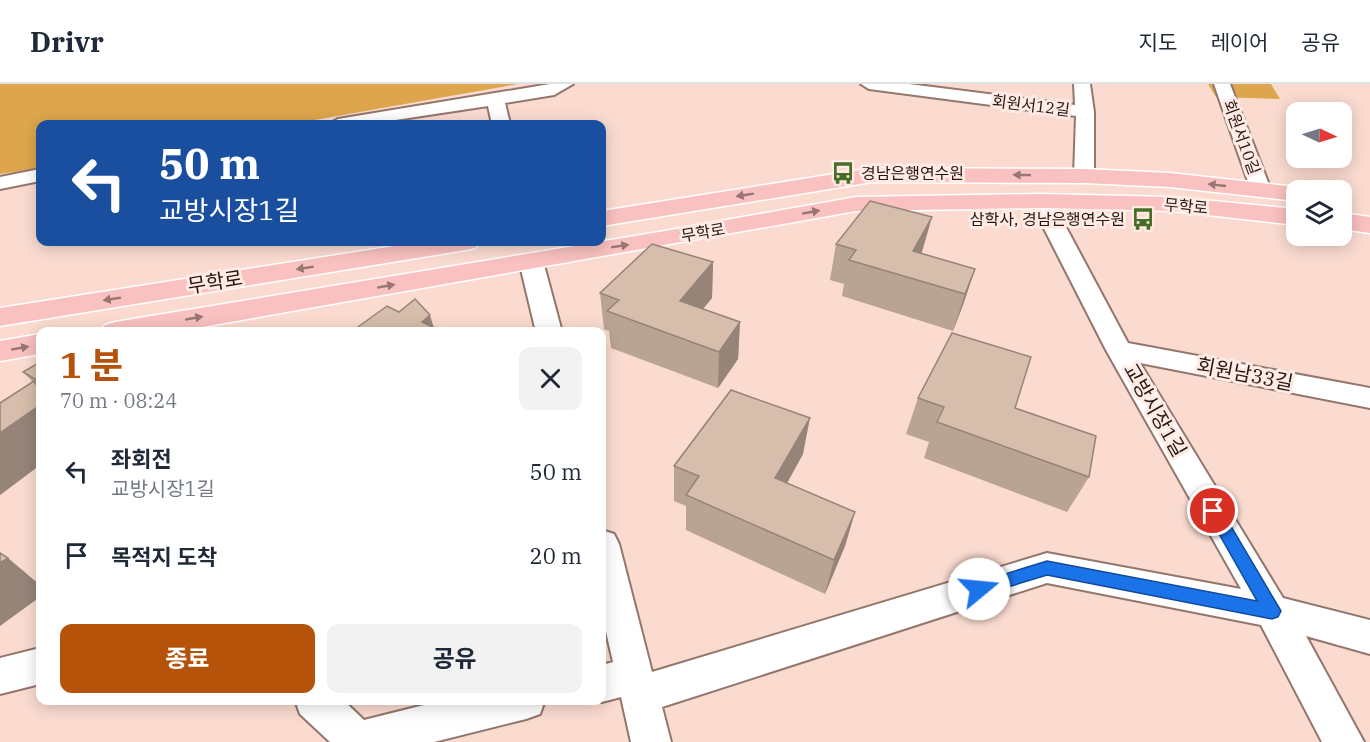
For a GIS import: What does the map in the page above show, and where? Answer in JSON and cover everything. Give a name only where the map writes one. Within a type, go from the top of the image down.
[{"type":"main road","name":"무학로","points":[[606,218],[872,175],[1084,176],[1170,180],[1286,193]]},
{"type":"main road","name":"무학로","points":[[144,327],[856,204],[1041,201],[1172,204],[1286,216]]},
{"type":"main road","points":[[1352,201],[1370,203]]},
{"type":"main road","points":[[1352,223],[1370,225]]},
{"type":"main road","name":"무학로","points":[[0,317],[441,246]]},
{"type":"main road","points":[[0,351],[36,345]]},
{"type":"street","points":[[363,120],[548,91],[564,84]]},
{"type":"street","name":"회원서12길","points":[[869,84],[1085,112]]},
{"type":"street","points":[[1082,84],[1085,112],[1084,176]]},
{"type":"street","name":"회원서10길","points":[[1222,84],[1261,190]]},
{"type":"street","points":[[495,99],[500,120]]},
{"type":"street","points":[[0,183],[36,176]]},
{"type":"street","name":"교방시장1길","points":[[1041,201],[1119,350],[1272,611],[1344,742]]},
{"type":"street","points":[[531,261],[548,327]]},
{"type":"street","name":"회원남33길","points":[[1119,350],[1370,398]]},
{"type":"street","points":[[606,568],[625,684],[651,742]]},
{"type":"street","points":[[625,684],[1047,568],[1272,611],[1370,637]]},
{"type":"street","points":[[0,676],[36,667]]},
{"type":"street","points":[[319,705],[358,741],[506,705]]},
{"type":"shaded area","points":[[0,84],[518,84],[315,120],[36,120],[36,169],[0,174]]},
{"type":"shaded area","points":[[1208,84],[1271,84],[1280,99],[1216,97]]},
{"type":"building","points":[[870,201],[932,217],[913,251],[975,269],[965,294],[849,260],[856,250],[836,244]]},
{"type":"building","points":[[652,244],[713,262],[680,301],[740,322],[719,352],[607,311],[619,300],[600,293]]},
{"type":"building","points":[[415,299],[430,315],[422,322],[432,327],[358,327],[387,306],[399,312]]},
{"type":"building","points":[[952,333],[1031,357],[1015,408],[1096,436],[1089,477],[937,422],[944,407],[918,398]]},
{"type":"building","points":[[36,364],[36,380],[23,372]]},
{"type":"building","points":[[34,381],[36,384],[36,408],[0,433],[0,403]]},
{"type":"building","points":[[731,390],[810,418],[775,478],[855,512],[834,560],[686,495],[699,476],[674,466]]},
{"type":"building","points":[[0,553],[8,558],[0,563]]},
{"type":"place","name":"경남은행연수원","points":[[843,173]]},
{"type":"place","name":"삼학사, 경남은행연수원","points":[[1143,219]]},
{"type":"route","points":[[979,589],[1047,568],[1272,611],[1213,511]]}]
